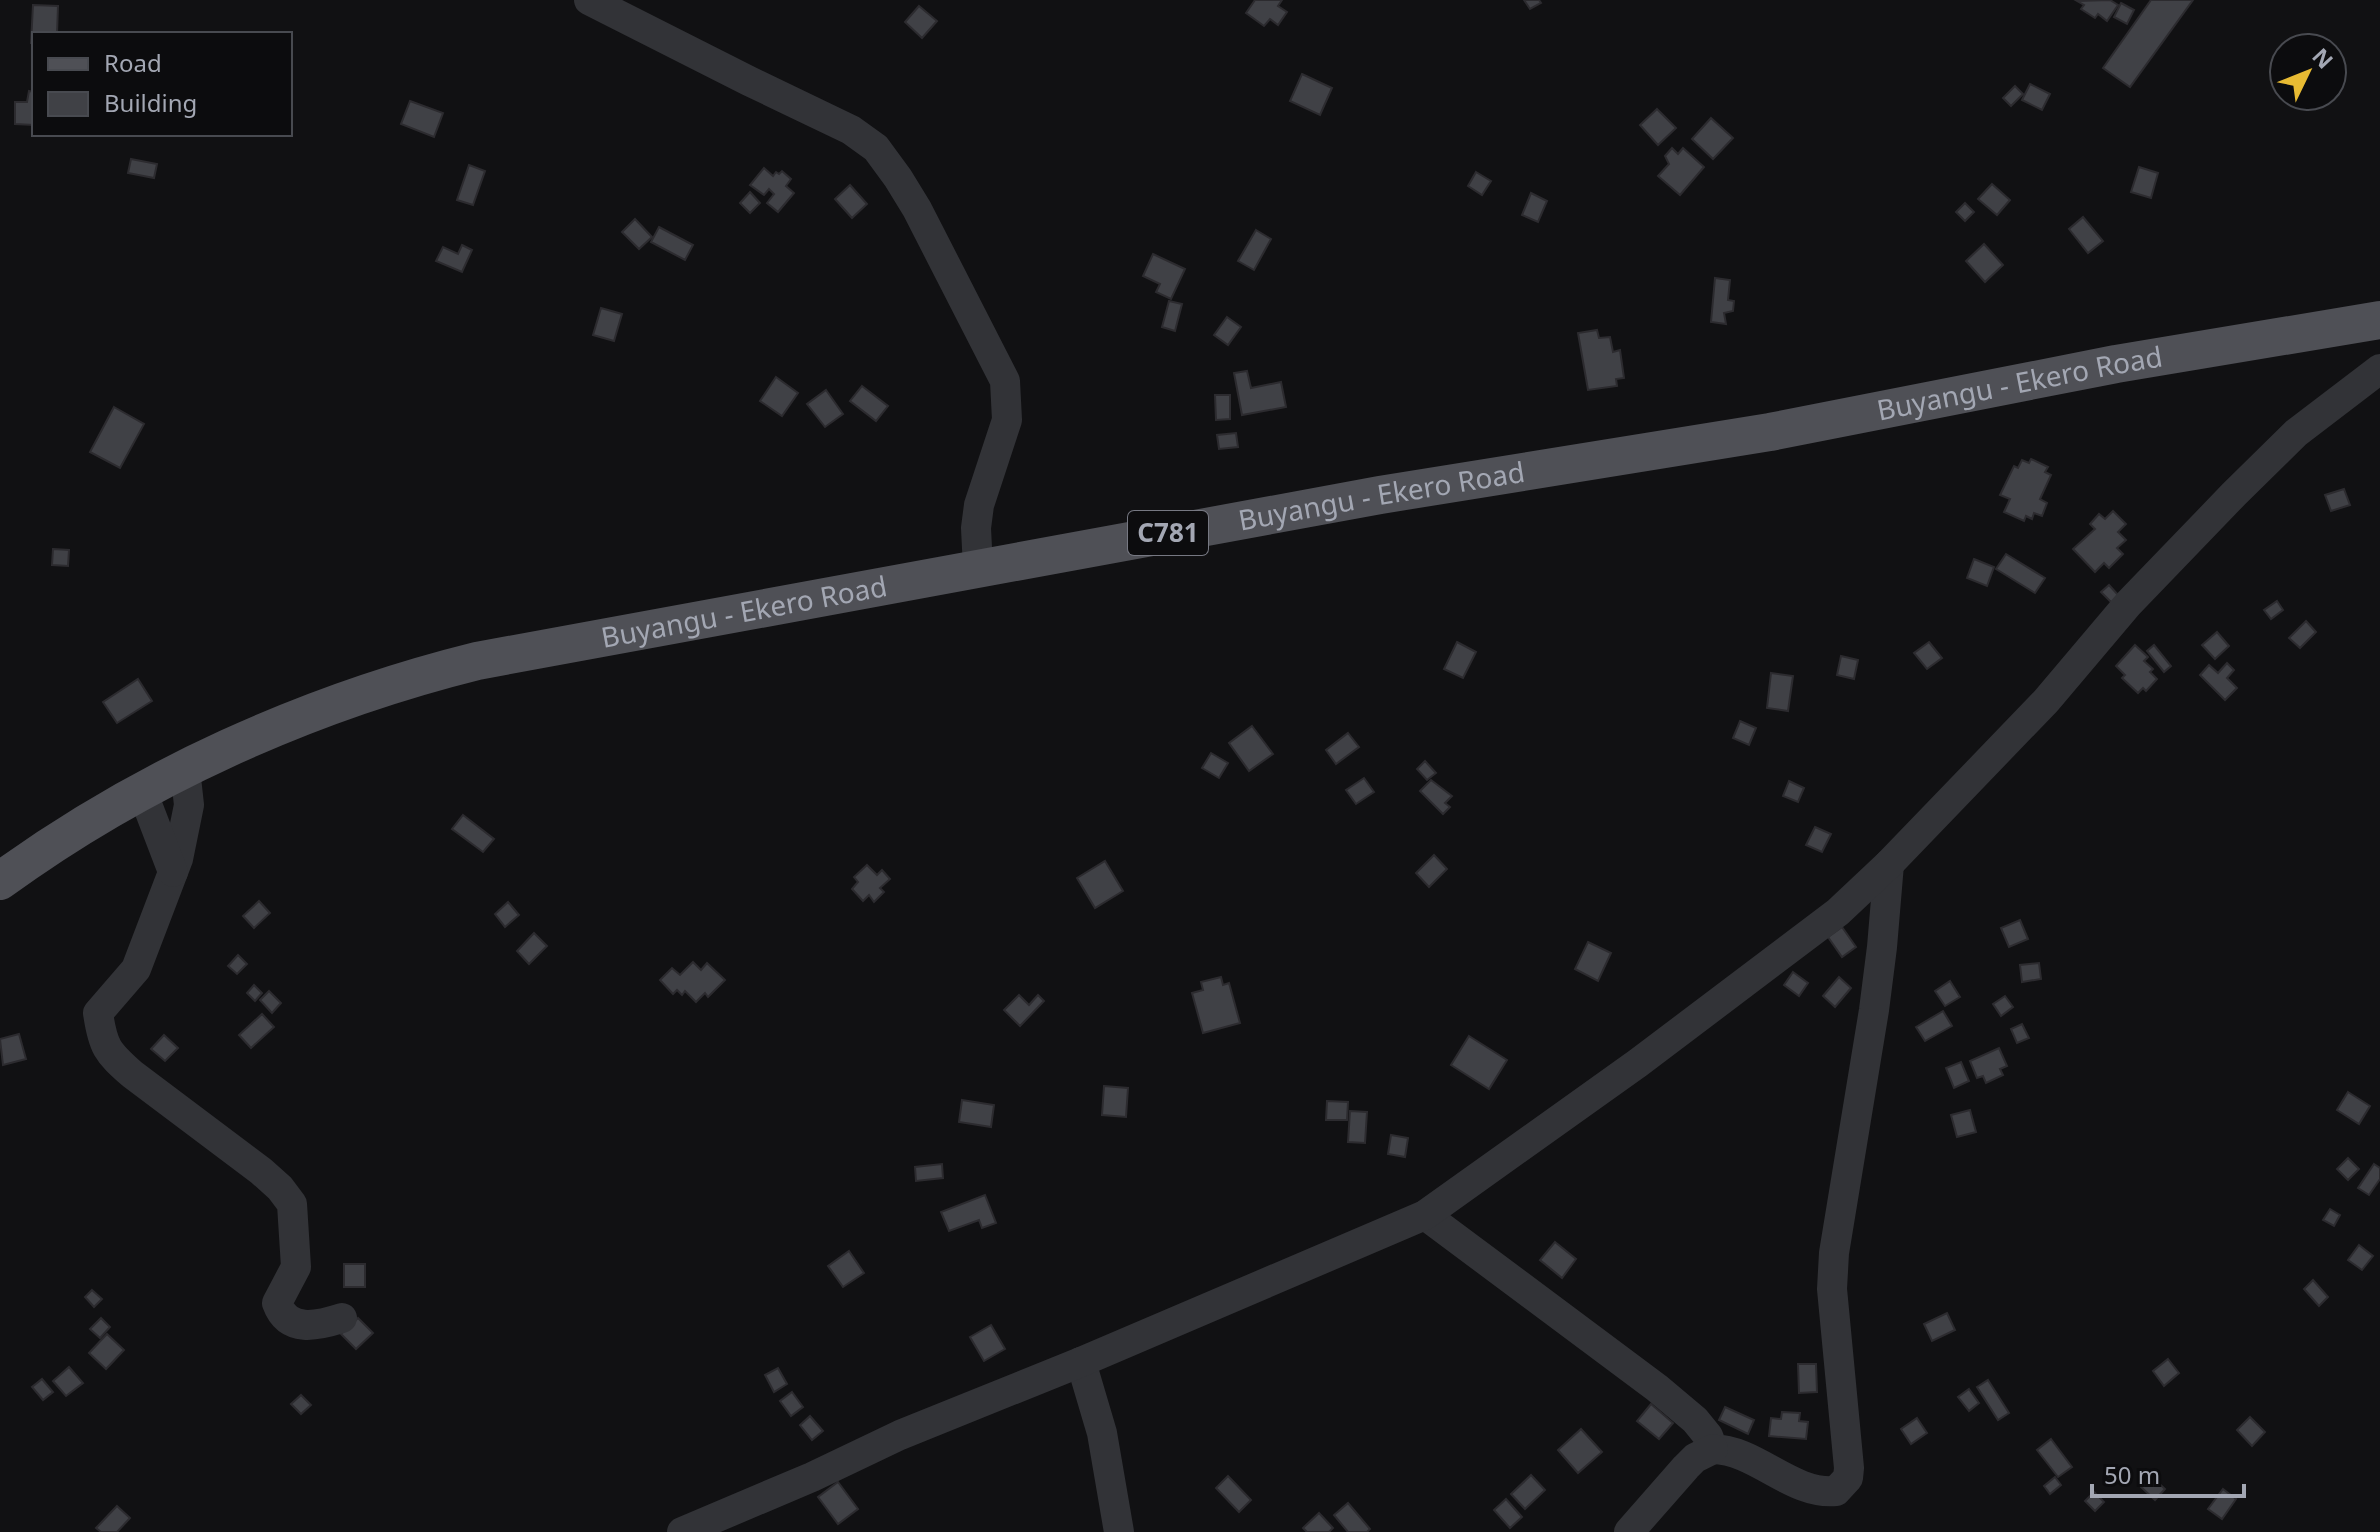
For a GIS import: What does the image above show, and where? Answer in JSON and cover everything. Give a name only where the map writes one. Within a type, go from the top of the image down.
[{"type":"main road","name":"Buyangu - Ekero Road","points":[[0,881],[73,831],[185,769],[297,719],[444,669],[534,649],[1380,495],[1770,432],[2116,364],[2380,320]]},
{"type":"street","points":[[589,0],[851,130],[876,148],[898,178],[1005,381],[1007,420],[979,505],[976,528],[978,568]]},
{"type":"street","points":[[682,1532],[812,1477],[900,1435],[1081,1362],[1425,1215],[1714,1007],[1838,912],[1889,864],[2046,701],[2128,604],[2234,494],[2296,433],[2380,369]]},
{"type":"street","points":[[185,769],[189,805],[173,872],[136,969],[98,1013],[102,1040],[112,1056],[132,1074],[261,1171],[292,1204],[296,1267],[277,1303],[288,1320],[299,1325],[317,1326],[342,1318]]},
{"type":"street","points":[[142,791],[173,872]]},
{"type":"street","points":[[1629,1532],[1695,1458],[1713,1449],[1735,1452],[1819,1491],[1836,1491],[1848,1478],[1832,1289],[1839,1212],[1881,959],[1889,864]]},
{"type":"street","points":[[1425,1215],[1657,1388],[1695,1420],[1708,1436],[1713,1449]]},
{"type":"street","points":[[1081,1362],[1102,1433],[1119,1532]]},
{"type":"building","points":[[1255,0],[1282,0],[1278,6],[1287,12],[1278,25],[1270,19],[1264,26],[1246,13]]},
{"type":"building","points":[[1524,0],[1539,0],[1541,3],[1530,9]]},
{"type":"building","points":[[2110,0],[2118,5],[2107,21],[2098,14],[2095,18],[2081,9],[2084,5],[2077,1]]},
{"type":"building","points":[[2151,0],[2193,0],[2130,87],[2103,68]]},
{"type":"building","points":[[2121,3],[2134,10],[2127,24],[2114,17]]},
{"type":"building","points":[[33,5],[58,6],[57,32],[32,32],[31,43]]},
{"type":"building","points":[[919,6],[937,21],[922,38],[905,22]]},
{"type":"building","points":[[1302,74],[1332,88],[1320,115],[1290,101]]},
{"type":"building","points":[[2030,84],[2050,94],[2042,110],[2022,100]]},
{"type":"building","points":[[2015,86],[2023,94],[2011,106],[2003,98]]},
{"type":"building","points":[[29,91],[32,92],[32,125],[15,124],[15,102],[27,102]]},
{"type":"building","points":[[410,101],[443,113],[434,137],[401,124]]},
{"type":"building","points":[[1657,109],[1676,128],[1658,145],[1640,125]]},
{"type":"building","points":[[1711,118],[1733,138],[1713,159],[1692,139]]},
{"type":"building","points":[[1672,148],[1678,154],[1683,148],[1704,167],[1680,195],[1658,176],[1669,164],[1665,156]]},
{"type":"building","points":[[131,159],[157,164],[154,178],[128,173]]},
{"type":"building","points":[[469,165],[485,171],[473,205],[457,200]]},
{"type":"building","points":[[2139,167],[2158,173],[2151,198],[2131,192]]},
{"type":"building","points":[[764,168],[773,176],[782,171],[791,179],[786,186],[794,193],[778,212],[767,203],[774,194],[769,189],[764,195],[750,185]]},
{"type":"building","points":[[1476,172],[1491,181],[1482,195],[1468,186]]},
{"type":"building","points":[[1992,184],[2010,200],[1997,215],[1978,199]]},
{"type":"building","points":[[850,185],[867,204],[852,218],[835,199]]},
{"type":"building","points":[[750,192],[760,203],[750,213],[740,203]]},
{"type":"building","points":[[1531,193],[1547,201],[1538,222],[1522,215]]},
{"type":"building","points":[[1965,203],[1974,212],[1965,221],[1956,212]]},
{"type":"building","points":[[2083,217],[2103,241],[2088,253],[2069,229]]},
{"type":"building","points":[[635,219],[652,237],[639,249],[622,232]]},
{"type":"building","points":[[659,227],[693,245],[685,260],[651,242]]},
{"type":"building","points":[[1256,230],[1271,239],[1254,270],[1238,261]]},
{"type":"building","points":[[1984,244],[2003,265],[1985,282],[1966,261]]},
{"type":"building","points":[[462,245],[472,250],[462,272],[436,261],[443,247],[458,254]]},
{"type":"building","points":[[1153,254],[1185,269],[1171,299],[1156,292],[1160,284],[1143,276]]},
{"type":"building","points":[[1715,278],[1730,280],[1728,300],[1734,301],[1733,311],[1724,313],[1726,324],[1711,322]]},
{"type":"building","points":[[1169,301],[1182,304],[1175,331],[1162,327]]},
{"type":"building","points":[[601,308],[622,314],[614,341],[593,335]]},
{"type":"building","points":[[1227,317],[1241,327],[1228,345],[1214,335]]},
{"type":"building","points":[[1597,330],[1599,338],[1610,337],[1613,352],[1620,350],[1624,378],[1616,379],[1617,386],[1588,390],[1578,333]]},
{"type":"building","points":[[1247,371],[1251,388],[1281,382],[1286,407],[1242,415],[1234,373]]},
{"type":"building","points":[[776,377],[798,393],[782,416],[760,401]]},
{"type":"building","points":[[862,386],[888,406],[876,421],[850,401]]},
{"type":"building","points":[[826,390],[843,414],[825,427],[807,404]]},
{"type":"building","points":[[1215,395],[1230,395],[1230,419],[1216,420]]},
{"type":"building","points":[[114,407],[144,424],[120,468],[90,452]]},
{"type":"building","points":[[1236,433],[1238,447],[1219,449],[1217,435]]},
{"type":"building","points":[[2031,459],[2048,467],[2045,472],[2051,475],[2040,499],[2047,503],[2042,516],[2034,513],[2032,519],[2026,516],[2024,521],[2004,512],[2010,499],[2000,495],[2014,466],[2018,468],[2022,460],[2029,463]]},
{"type":"building","points":[[2344,489],[2350,505],[2331,511],[2325,495]]},
{"type":"building","points":[[2113,511],[2126,524],[2118,532],[2126,540],[2117,548],[2123,554],[2109,568],[2104,563],[2095,572],[2073,549],[2095,529],[2090,524],[2099,514],[2105,519]]},
{"type":"building","points":[[53,549],[69,550],[68,566],[52,565]]},
{"type":"building","points":[[2006,554],[2045,578],[2035,593],[1996,569]]},
{"type":"building","points":[[1974,559],[1994,567],[1987,586],[1967,578]]},
{"type":"building","points":[[2109,585],[2119,596],[2112,603],[2101,592]]},
{"type":"building","points":[[2277,601],[2283,610],[2271,619],[2264,610]]},
{"type":"building","points":[[2306,621],[2316,632],[2300,648],[2289,638]]},
{"type":"building","points":[[2217,632],[2229,646],[2215,659],[2202,645]]},
{"type":"building","points":[[1457,642],[1476,652],[1463,678],[1444,669]]},
{"type":"building","points":[[1929,642],[1942,658],[1927,669],[1914,653]]},
{"type":"building","points":[[2135,645],[2148,657],[2144,661],[2153,669],[2150,672],[2157,679],[2146,691],[2143,688],[2138,693],[2122,678],[2125,675],[2116,666]]},
{"type":"building","points":[[2154,645],[2171,666],[2164,672],[2147,651]]},
{"type":"building","points":[[1841,656],[1858,660],[1854,679],[1837,675]]},
{"type":"building","points":[[2227,663],[2234,670],[2227,678],[2237,688],[2225,700],[2200,675],[2209,665],[2218,673]]},
{"type":"building","points":[[1771,673],[1793,676],[1788,711],[1767,708]]},
{"type":"building","points":[[138,679],[152,701],[117,723],[103,702]]},
{"type":"building","points":[[1740,721],[1756,728],[1749,745],[1733,738]]},
{"type":"building","points":[[1252,726],[1273,754],[1249,771],[1229,743]]},
{"type":"building","points":[[1348,733],[1359,747],[1336,764],[1326,750]]},
{"type":"building","points":[[1211,753],[1228,763],[1219,778],[1202,768]]},
{"type":"building","points":[[1425,761],[1436,773],[1427,780],[1417,769]]},
{"type":"building","points":[[1364,778],[1374,792],[1356,804],[1346,790]]},
{"type":"building","points":[[1431,780],[1452,796],[1445,803],[1450,807],[1443,814],[1420,791]]},
{"type":"building","points":[[1789,781],[1804,788],[1798,802],[1783,796]]},
{"type":"building","points":[[463,815],[494,839],[483,852],[452,829]]},
{"type":"building","points":[[1815,827],[1831,834],[1822,852],[1806,845]]},
{"type":"building","points":[[1434,855],[1447,869],[1429,887],[1416,873]]},
{"type":"building","points":[[1105,861],[1123,891],[1095,908],[1077,878]]},
{"type":"building","points":[[867,865],[877,875],[882,870],[890,879],[880,888],[884,892],[874,902],[869,895],[863,901],[852,889],[858,882],[854,877]]},
{"type":"building","points":[[259,901],[270,913],[254,928],[243,916]]},
{"type":"building","points":[[508,902],[519,915],[505,927],[495,914]]},
{"type":"building","points":[[2020,920],[2028,939],[2009,947],[2001,928]]},
{"type":"building","points":[[1842,927],[1856,947],[1842,957],[1828,937]]},
{"type":"building","points":[[534,933],[547,946],[529,964],[517,951]]},
{"type":"building","points":[[1588,942],[1611,953],[1598,981],[1575,969]]},
{"type":"building","points":[[238,955],[247,964],[237,974],[228,966]]},
{"type":"building","points":[[693,962],[701,970],[707,963],[725,980],[708,997],[705,993],[696,1002],[685,991],[682,995],[677,990],[673,994],[660,980],[672,968],[680,975]]},
{"type":"building","points":[[2039,963],[2041,979],[2022,982],[2020,965]]},
{"type":"building","points":[[1793,972],[1808,983],[1799,996],[1784,985]]},
{"type":"building","points":[[1221,977],[1223,985],[1229,983],[1240,1023],[1203,1033],[1192,993],[1203,990],[1201,982]]},
{"type":"building","points":[[1839,977],[1851,988],[1835,1007],[1823,996]]},
{"type":"building","points":[[1950,981],[1960,997],[1945,1006],[1935,991]]},
{"type":"building","points":[[254,985],[262,993],[255,1001],[247,993]]},
{"type":"building","points":[[269,991],[281,1003],[272,1013],[260,1000]]},
{"type":"building","points":[[1019,995],[1029,1005],[1038,995],[1044,1001],[1020,1026],[1004,1010]]},
{"type":"building","points":[[2005,996],[2013,1007],[2001,1016],[1993,1004]]},
{"type":"building","points":[[1943,1011],[1952,1026],[1925,1041],[1916,1027]]},
{"type":"building","points":[[262,1014],[274,1027],[251,1048],[239,1035]]},
{"type":"building","points":[[2022,1024],[2029,1038],[2017,1043],[2011,1029]]},
{"type":"building","points":[[19,1034],[26,1059],[3,1065],[0,1039]]},
{"type":"building","points":[[164,1035],[178,1048],[165,1061],[151,1049]]},
{"type":"building","points":[[1469,1036],[1507,1060],[1489,1089],[1451,1065]]},
{"type":"building","points":[[1999,1048],[2007,1066],[2000,1069],[2003,1075],[1986,1083],[1983,1076],[1977,1078],[1970,1061]]},
{"type":"building","points":[[1961,1062],[1969,1081],[1954,1088],[1946,1068]]},
{"type":"building","points":[[1104,1086],[1128,1088],[1126,1117],[1102,1115]]},
{"type":"building","points":[[2348,1092],[2370,1106],[2359,1124],[2337,1110]]},
{"type":"building","points":[[962,1100],[994,1105],[991,1127],[959,1122]]},
{"type":"building","points":[[1327,1101],[1348,1102],[1347,1120],[1326,1120]]},
{"type":"building","points":[[1970,1110],[1976,1132],[1957,1137],[1951,1115]]},
{"type":"building","points":[[1350,1111],[1367,1112],[1365,1143],[1348,1142]]},
{"type":"building","points":[[1391,1135],[1408,1138],[1405,1157],[1388,1154]]},
{"type":"building","points":[[2348,1158],[2359,1169],[2348,1180],[2337,1169]]},
{"type":"building","points":[[942,1164],[943,1178],[916,1181],[915,1167]]},
{"type":"building","points":[[2374,1164],[2380,1168],[2380,1179],[2369,1195],[2358,1188]]},
{"type":"building","points":[[985,1195],[996,1223],[982,1228],[979,1220],[949,1231],[941,1212]]},
{"type":"building","points":[[2330,1209],[2340,1215],[2334,1226],[2323,1220]]},
{"type":"building","points":[[1555,1242],[1576,1259],[1562,1278],[1540,1260]]},
{"type":"building","points":[[2359,1245],[2373,1256],[2362,1270],[2348,1260]]},
{"type":"building","points":[[849,1251],[864,1273],[843,1287],[828,1266]]},
{"type":"building","points":[[344,1264],[365,1264],[365,1287],[344,1287]]},
{"type":"building","points":[[2313,1280],[2328,1297],[2319,1306],[2304,1289]]},
{"type":"building","points":[[92,1290],[102,1299],[94,1307],[85,1297]]},
{"type":"building","points":[[1947,1313],[1955,1330],[1932,1341],[1924,1324]]},
{"type":"building","points":[[101,1318],[110,1327],[100,1338],[90,1329]]},
{"type":"building","points":[[358,1318],[373,1333],[356,1349],[341,1334]]},
{"type":"building","points":[[991,1325],[1005,1349],[984,1361],[970,1337]]},
{"type":"building","points":[[107,1334],[124,1350],[106,1369],[89,1353]]},
{"type":"building","points":[[2168,1359],[2179,1373],[2164,1386],[2153,1371]]},
{"type":"building","points":[[1798,1364],[1816,1364],[1817,1392],[1799,1393]]},
{"type":"building","points":[[69,1367],[83,1383],[66,1396],[53,1381]]},
{"type":"building","points":[[778,1368],[787,1384],[774,1392],[765,1375]]},
{"type":"building","points":[[42,1379],[53,1392],[43,1400],[32,1387]]},
{"type":"building","points":[[1988,1380],[2009,1413],[1998,1420],[1977,1387]]},
{"type":"building","points":[[1969,1389],[1979,1403],[1969,1411],[1958,1397]]},
{"type":"building","points":[[792,1392],[803,1407],[791,1416],[780,1401]]},
{"type":"building","points":[[301,1395],[311,1405],[301,1414],[291,1404]]},
{"type":"building","points":[[1651,1404],[1673,1423],[1659,1439],[1637,1421]]},
{"type":"building","points":[[1725,1407],[1754,1420],[1748,1434],[1719,1420]]},
{"type":"building","points":[[1782,1412],[1800,1413],[1799,1421],[1808,1422],[1806,1439],[1769,1436],[1771,1418],[1781,1419]]},
{"type":"building","points":[[810,1416],[823,1431],[812,1440],[800,1425]]},
{"type":"building","points":[[2250,1417],[2265,1432],[2252,1446],[2237,1430]]},
{"type":"building","points":[[1917,1418],[1927,1433],[1911,1444],[1901,1429]]},
{"type":"building","points":[[1581,1429],[1602,1452],[1578,1473],[1558,1450]]},
{"type":"building","points":[[2051,1439],[2072,1467],[2058,1477],[2037,1450]]},
{"type":"building","points":[[1531,1475],[1545,1490],[1525,1509],[1511,1494]]},
{"type":"building","points":[[1228,1476],[1251,1500],[1239,1512],[1216,1488]]},
{"type":"building","points":[[2151,1476],[2165,1489],[2155,1500],[2141,1487]]},
{"type":"building","points":[[2055,1477],[2061,1485],[2050,1494],[2044,1486]]},
{"type":"building","points":[[838,1482],[858,1509],[838,1524],[818,1497]]},
{"type":"building","points":[[2223,1489],[2236,1499],[2222,1519],[2208,1509]]},
{"type":"building","points":[[2094,1492],[2104,1502],[2095,1511],[2085,1501]]},
{"type":"building","points":[[1506,1499],[1522,1517],[1510,1528],[1494,1510]]},
{"type":"building","points":[[1348,1503],[1370,1529],[1367,1532],[1348,1532],[1334,1515]]},
{"type":"building","points":[[117,1506],[130,1518],[117,1532],[101,1532],[96,1528]]},
{"type":"building","points":[[1319,1513],[1333,1528],[1329,1532],[1307,1532],[1303,1528]]}]
